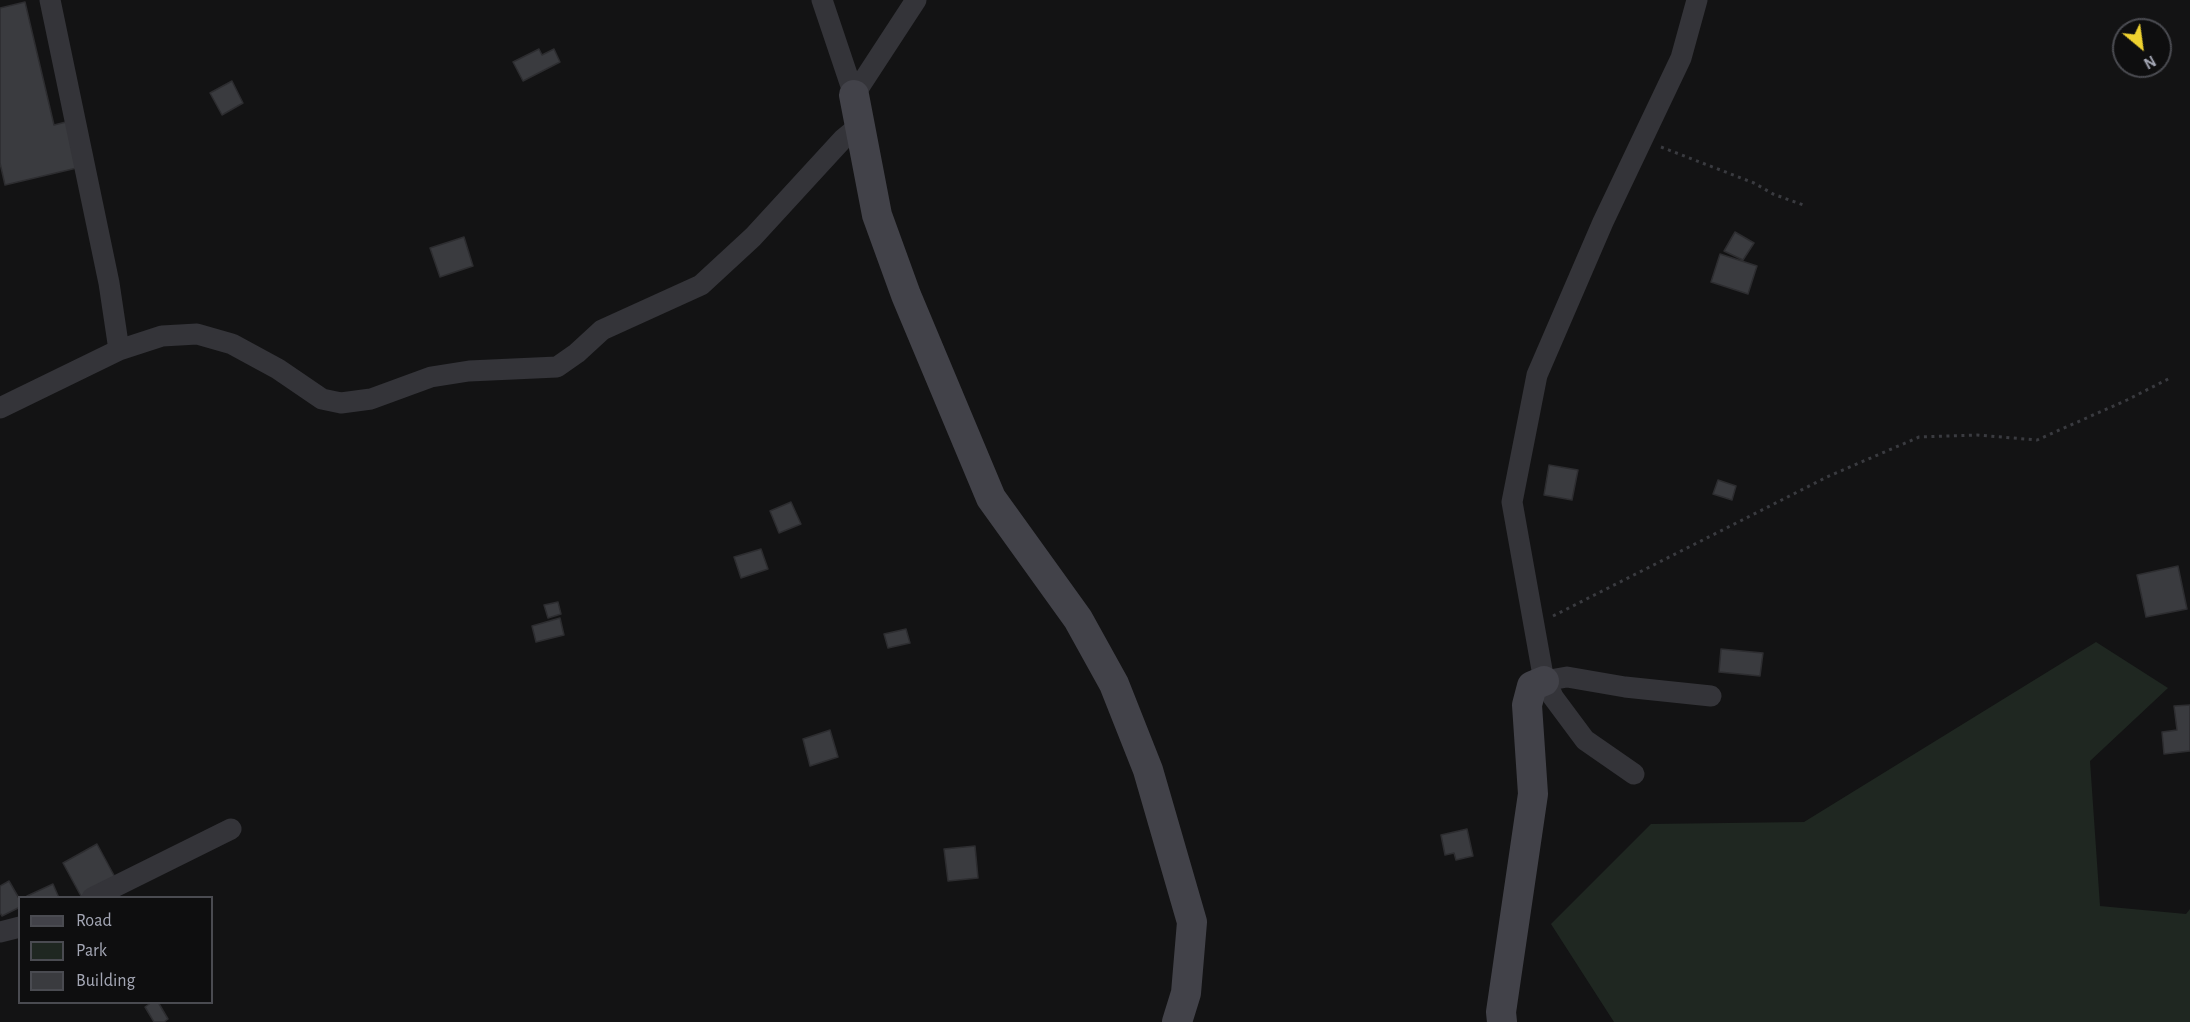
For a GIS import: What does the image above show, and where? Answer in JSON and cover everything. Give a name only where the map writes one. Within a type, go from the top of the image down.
[{"type":"street","points":[[50,0],[109,283],[119,350]]},
{"type":"street","points":[[822,0],[854,95],[877,215],[906,295],[991,498],[1078,619],[1114,684],[1148,770],[1191,922],[1186,993],[1177,1022]]},
{"type":"street","points":[[854,95],[916,0]]},
{"type":"street","points":[[1634,774],[1586,740],[1553,697],[1545,680],[1512,502],[1537,375],[1603,222],[1681,58],[1697,0]]},
{"type":"street","points":[[0,408],[119,350],[162,336],[197,334],[232,345],[278,369],[322,399],[341,403],[371,399],[431,377],[469,371],[557,367],[578,353],[602,330],[701,285],[753,237],[836,146],[860,125]]},
{"type":"street","points":[[1502,1022],[1501,1012],[1533,794],[1527,705],[1532,686],[1545,680],[1568,677],[1625,687],[1711,696]]},
{"type":"street","points":[[94,896],[231,830]]},
{"type":"street","points":[[0,933],[18,928]]},
{"type":"path","points":[[1642,139],[1806,206]]},
{"type":"path","points":[[1535,624],[1827,477],[1919,437],[1977,435],[2037,440],[2127,400],[2172,377]]},
{"type":"green space","points":[[2096,642],[2168,688],[2090,761],[2100,906],[2186,914],[2190,909],[2190,1022],[1614,1022],[1551,924],[1651,824],[1804,822]]},
{"type":"building","points":[[25,2],[54,125],[70,121],[81,167],[5,185],[0,163],[0,8]]},
{"type":"building","points":[[539,49],[542,55],[554,49],[560,62],[523,81],[513,62]]},
{"type":"building","points":[[232,81],[243,103],[222,115],[210,93]]},
{"type":"building","points":[[1735,232],[1754,243],[1743,260],[1724,251]]},
{"type":"building","points":[[464,237],[473,266],[440,277],[430,248]]},
{"type":"building","points":[[1720,254],[1757,266],[1748,294],[1711,282]]},
{"type":"building","points":[[1549,465],[1578,470],[1572,500],[1544,495]]},
{"type":"building","points":[[1718,480],[1736,486],[1732,500],[1713,494]]},
{"type":"building","points":[[791,502],[801,524],[779,533],[770,511]]},
{"type":"building","points":[[761,549],[768,569],[741,578],[734,557]]},
{"type":"building","points":[[2178,566],[2187,609],[2146,617],[2137,575]]},
{"type":"building","points":[[558,602],[561,614],[548,618],[544,605]]},
{"type":"building","points":[[560,618],[564,635],[536,642],[532,626]]},
{"type":"building","points":[[906,629],[910,643],[888,648],[884,634]]},
{"type":"building","points":[[1721,649],[1763,653],[1760,676],[1719,672]]},
{"type":"building","points":[[2190,705],[2190,751],[2164,754],[2162,732],[2177,730],[2174,706]]},
{"type":"building","points":[[830,730],[838,757],[810,766],[803,739]]},
{"type":"building","points":[[1467,829],[1473,856],[1456,860],[1454,853],[1445,855],[1441,835]]},
{"type":"building","points":[[97,844],[116,879],[86,896],[81,896],[63,863]]},
{"type":"building","points":[[975,846],[978,878],[948,881],[944,849]]},
{"type":"building","points":[[9,881],[18,897],[18,908],[2,916],[0,913],[0,886]]},
{"type":"building","points":[[53,884],[58,896],[27,896]]},
{"type":"building","points":[[149,1004],[159,1004],[168,1019],[164,1022],[154,1022],[145,1007]]}]
